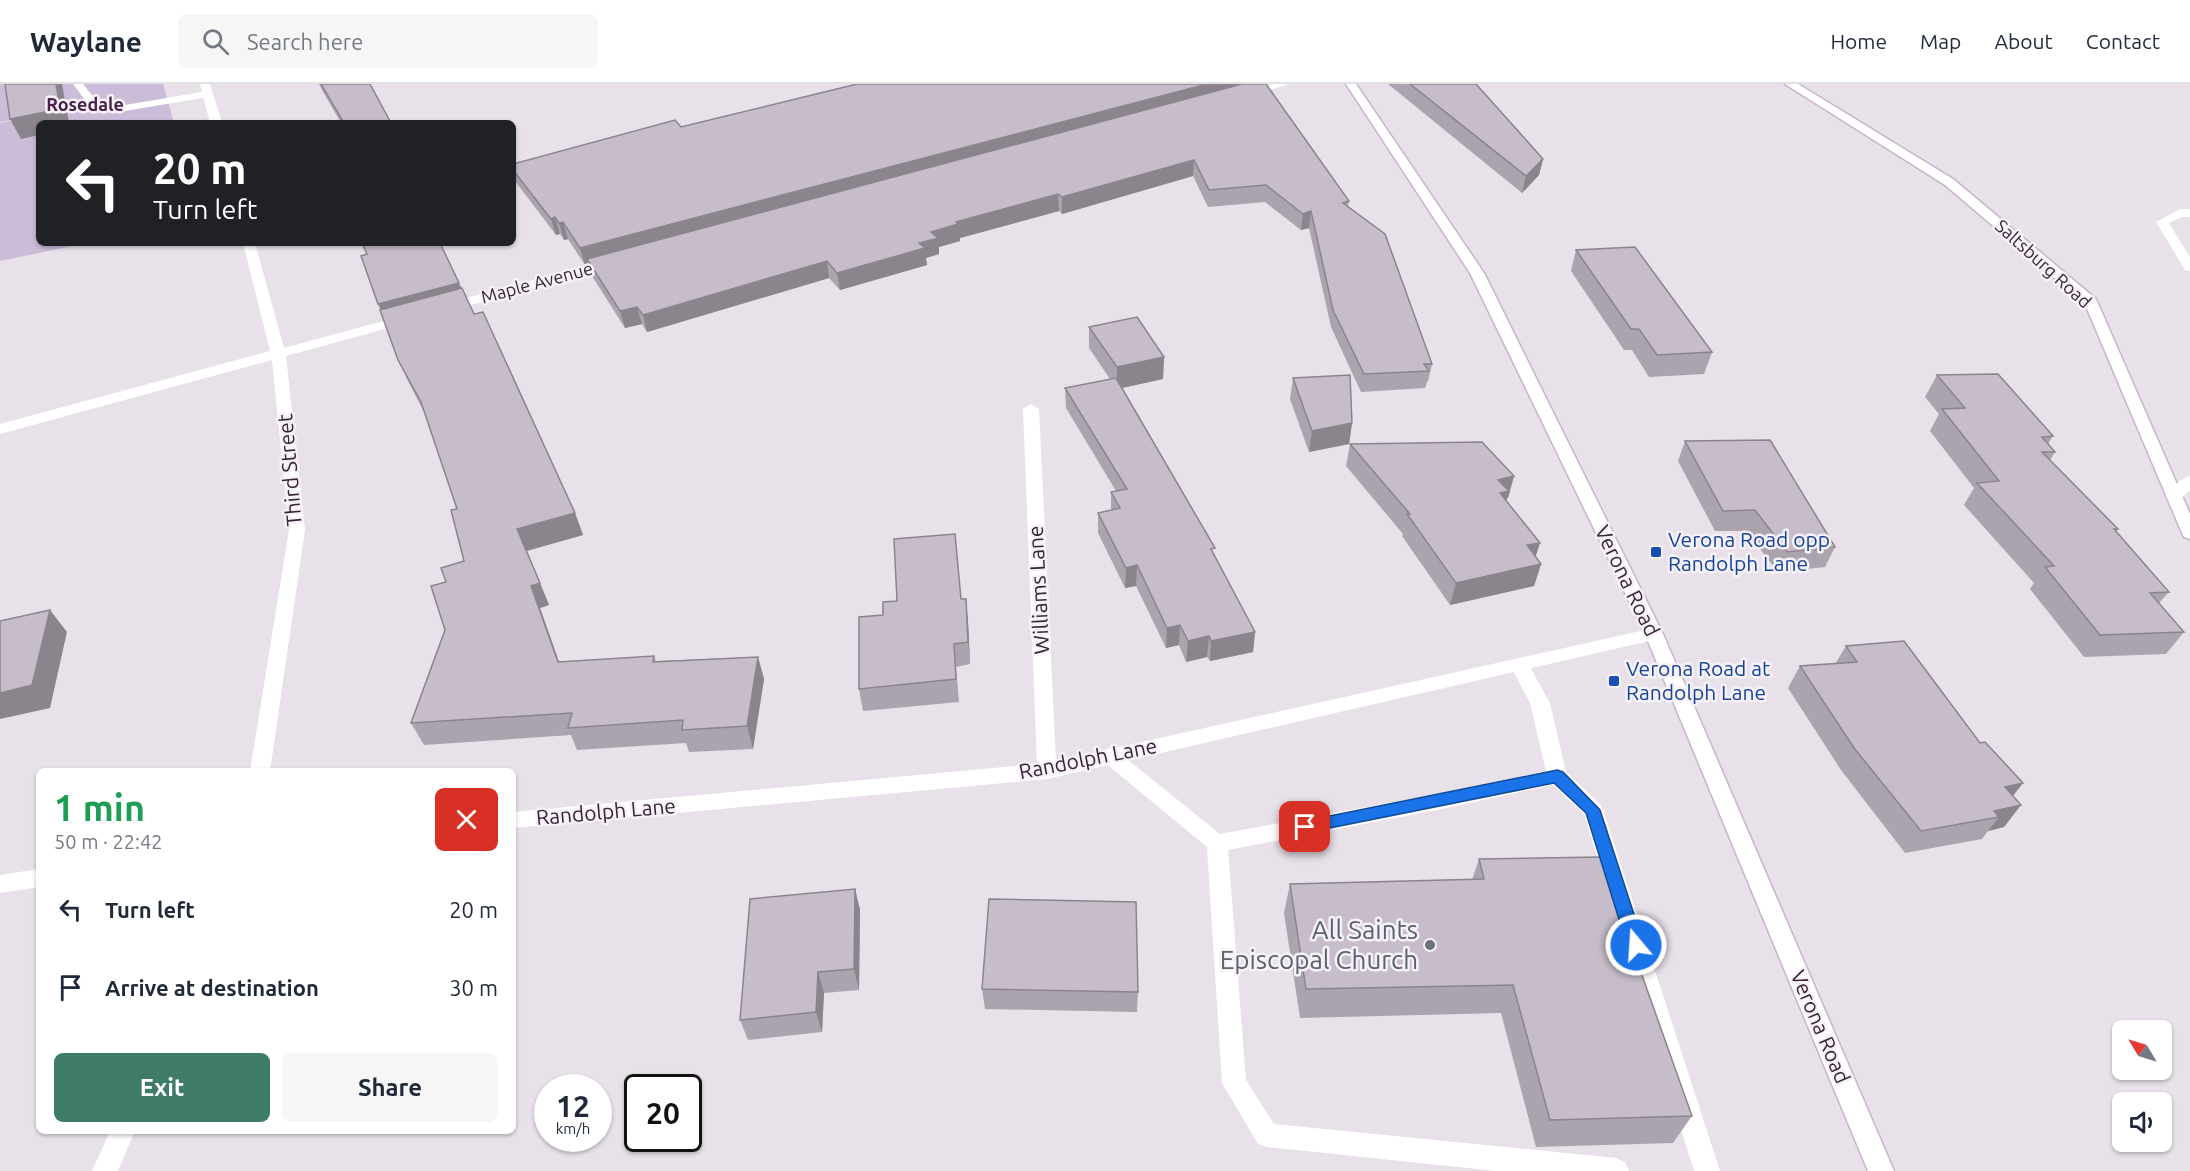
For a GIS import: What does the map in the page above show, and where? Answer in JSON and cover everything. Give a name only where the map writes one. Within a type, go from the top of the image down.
[{"type":"street","points":[[78,84],[82,93],[98,108],[113,110],[207,89],[215,120]]},
{"type":"street","points":[[1226,99],[1284,84]]},
{"type":"street","name":"Verona Road","points":[[1351,84],[1477,273],[1654,634],[1881,1171]]},
{"type":"street","name":"Saltsburg Road","points":[[1790,84],[1950,182],[2091,302],[2190,533]]},
{"type":"street","points":[[2190,213],[2180,213],[2162,222],[2190,267]]},
{"type":"street","name":"Third Street","points":[[250,246],[278,352],[297,530],[260,768]]},
{"type":"street","name":"Maple Avenue","points":[[0,429],[625,260]]},
{"type":"street","name":"Williams Lane","points":[[1031,409],[1047,771]]},
{"type":"street","points":[[2174,496],[2190,481]]},
{"type":"street","name":"Randolph Lane","points":[[516,820],[1047,771],[1654,634]]},
{"type":"street","points":[[1519,665],[1540,703],[1557,776],[1593,810],[1707,1171]]},
{"type":"street","points":[[1110,756],[1217,843],[1234,1083],[1267,1135],[1616,1171]]},
{"type":"street","points":[[1217,843],[1437,802],[1557,776]]},
{"type":"street","points":[[0,884],[36,878]]},
{"type":"street","points":[[105,1171],[122,1134]]},
{"type":"shaded area","points":[[0,84],[163,84],[173,120],[36,120],[36,246],[72,246],[0,261],[0,123],[22,118],[0,122]]},
{"type":"building","points":[[5,84],[56,84],[60,109],[10,119]]},
{"type":"building","points":[[321,84],[370,84],[389,120],[342,120]]},
{"type":"building","points":[[857,84],[1207,84],[580,248],[563,222],[559,223],[555,217],[551,219],[516,174],[516,163],[675,120],[681,127]]},
{"type":"building","points":[[1242,84],[1266,84],[1349,201],[1343,203],[1385,234],[1432,364],[1424,364],[1429,371],[1364,374],[1333,310],[1311,211],[1303,214],[1266,185],[1209,190],[1194,160],[1062,197],[1058,194],[956,222],[958,224],[931,232],[938,238],[919,243],[925,248],[837,273],[827,261],[643,315],[637,307],[620,311],[587,259]]},
{"type":"building","points":[[1410,84],[1476,84],[1543,159],[1526,176]]},
{"type":"building","points":[[363,246],[441,246],[459,283],[378,304],[361,256],[367,254]]},
{"type":"building","points":[[1635,247],[1712,352],[1657,355],[1639,329],[1631,329],[1576,250]]},
{"type":"building","points":[[462,288],[474,314],[483,312],[575,513],[517,529],[540,583],[531,586],[558,662],[654,656],[653,662],[758,657],[747,726],[682,730],[683,720],[568,728],[572,713],[411,723],[445,630],[431,586],[446,582],[441,568],[464,561],[451,510],[457,509],[421,402],[398,360],[380,310]]},
{"type":"building","points":[[1137,317],[1164,357],[1117,367],[1089,327]]},
{"type":"building","points":[[1998,374],[2053,436],[2042,437],[2055,452],[2042,452],[2118,529],[2114,529],[2169,592],[2150,593],[2184,632],[2100,635],[2045,567],[2054,566],[1977,483],[1999,481],[1942,409],[1965,408],[1937,375]]},
{"type":"building","points":[[1350,375],[1352,423],[1312,431],[1293,378]]},
{"type":"building","points":[[1116,378],[1215,548],[1211,549],[1255,632],[1211,641],[1209,636],[1188,641],[1180,625],[1167,628],[1137,565],[1126,568],[1098,513],[1120,508],[1111,492],[1127,489],[1065,388]]},
{"type":"building","points":[[1770,440],[1835,547],[1787,552],[1755,510],[1723,511],[1685,441]]},
{"type":"building","points":[[1482,442],[1514,476],[1498,480],[1509,491],[1500,493],[1540,543],[1527,545],[1541,564],[1456,583],[1407,514],[1410,514],[1350,444]]},
{"type":"building","points":[[955,534],[961,599],[966,599],[968,642],[954,644],[956,679],[859,689],[859,617],[883,615],[883,602],[897,601],[894,539]]},
{"type":"building","points":[[50,610],[32,685],[0,693],[0,621]]},
{"type":"building","points":[[1904,641],[1980,743],[1985,742],[2023,783],[2005,787],[2021,805],[1994,811],[1999,817],[1921,831],[1854,748],[1800,666],[1857,662],[1846,646]]},
{"type":"building","points":[[1600,857],[1692,1116],[1550,1120],[1513,985],[1306,989],[1290,884],[1484,879],[1479,859]]},
{"type":"building","points":[[855,889],[854,969],[818,972],[816,1012],[740,1020],[750,899]]},
{"type":"building","points":[[989,899],[1136,902],[1138,992],[982,989]]},
{"type":"place","name":"Verona Road opp Randolph Lane","points":[[1656,552]]},
{"type":"place","name":"Verona Road at Randolph Lane","points":[[1614,681]]},
{"type":"place","name":"All Saints Episcopal Church","points":[[1430,945]]},
{"type":"district","name":"Rosedale","points":[[85,105]]},
{"type":"route","points":[[1305,827],[1557,776],[1593,810],[1636,945]]}]
